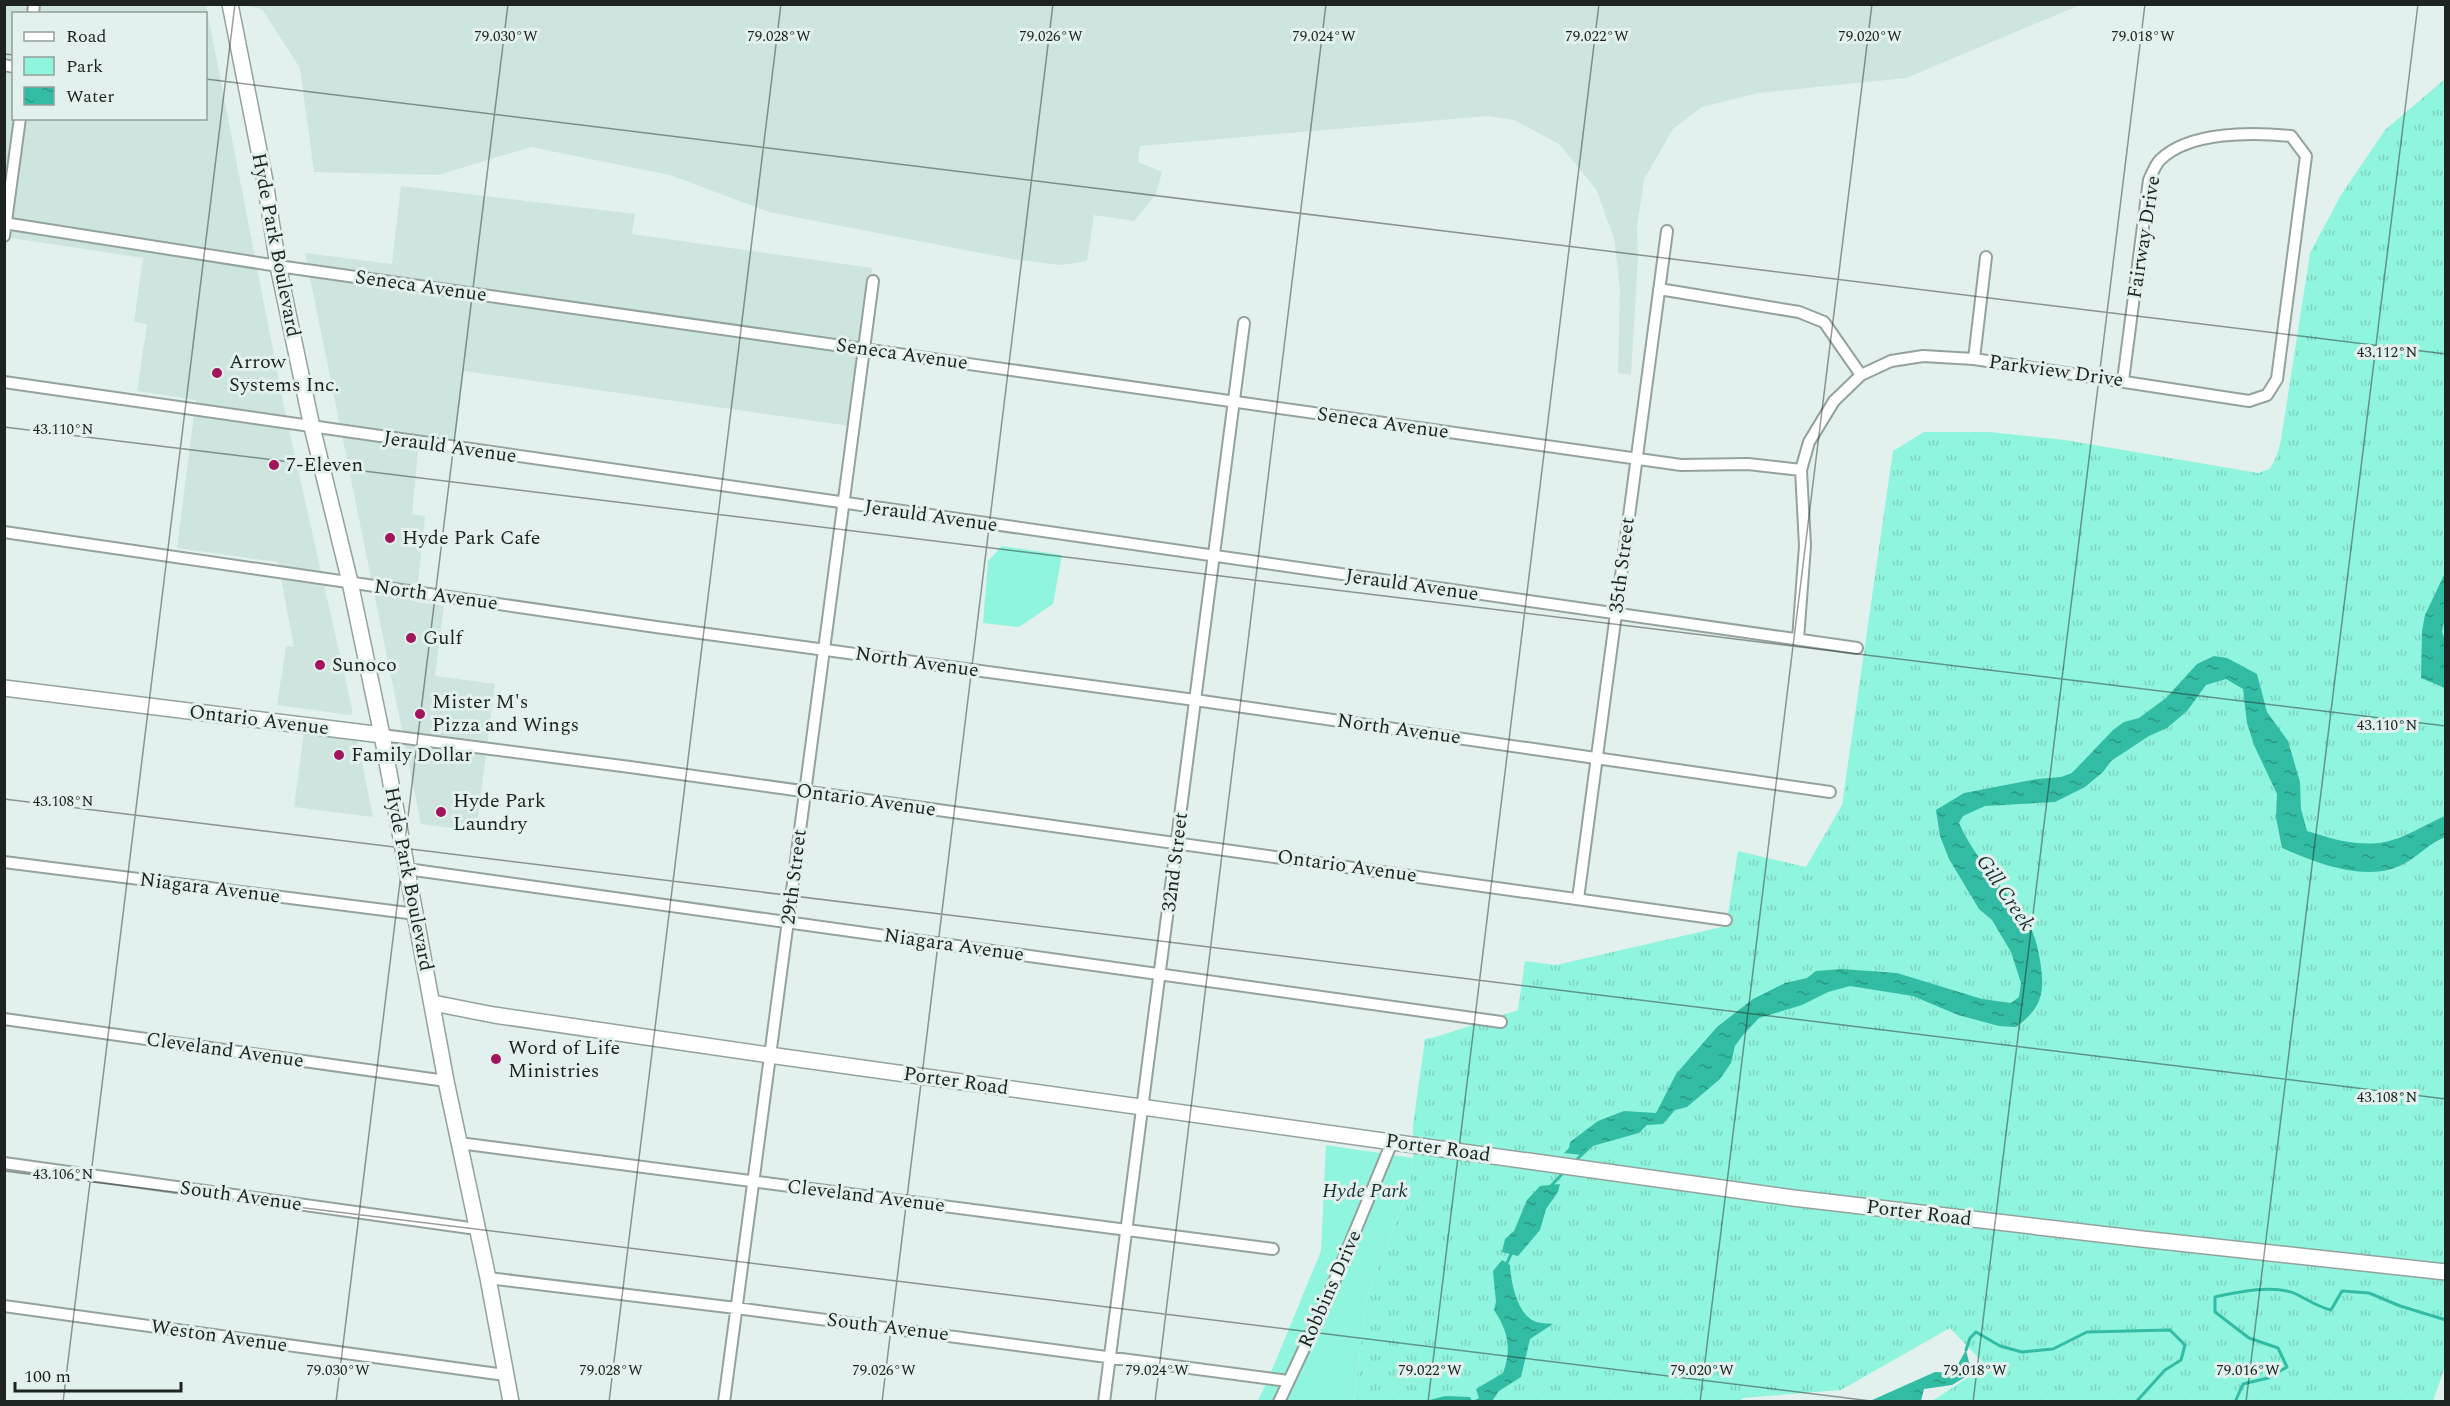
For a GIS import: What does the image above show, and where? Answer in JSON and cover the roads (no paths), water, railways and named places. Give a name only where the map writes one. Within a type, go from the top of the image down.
[{"type":"main road","name":"Hyde Park Boulevard","points":[[230,4],[265,181],[278,266],[312,427],[350,582],[382,735],[446,1081],[488,1278],[511,1401]]},
{"type":"main road","name":"Ontario Avenue","points":[[4,688],[382,735]]},
{"type":"main road","name":"Porter Road","points":[[433,1003],[494,1015],[769,1055],[1816,1201],[2445,1272]]},
{"type":"street","points":[[4,236],[20,120]]},
{"type":"street","name":"Fairway Drive","points":[[2123,381],[2149,180],[2158,161],[2177,146],[2214,137],[2256,132],[2291,136]]},
{"type":"street","name":"Parkview Drive","points":[[1798,639],[1805,546],[1801,470],[1809,442],[1834,401],[1861,375],[1891,361],[1923,356],[1974,359],[2249,401],[2267,395],[2277,379],[2306,156],[2291,136]]},
{"type":"street","name":"Seneca Avenue","points":[[5,223],[278,266],[1681,465],[1748,464],[1801,470]]},
{"type":"street","name":"35th Street","points":[[1578,899],[1667,231]]},
{"type":"street","points":[[1974,359],[1986,257]]},
{"type":"street","name":"29th Street","points":[[724,1401],[873,281]]},
{"type":"street","points":[[1659,289],[1799,312],[1824,322],[1861,375]]},
{"type":"street","name":"32nd Street","points":[[1104,1401],[1244,323]]},
{"type":"street","name":"Jerauld Avenue","points":[[4,382],[1857,648]]},
{"type":"street","name":"North Avenue","points":[[4,532],[1830,792]]},
{"type":"street","name":"Ontario Avenue","points":[[382,735],[1178,842],[1726,920]]},
{"type":"street","name":"Niagara Avenue","points":[[4,862],[416,914]]},
{"type":"street","name":"Niagara Avenue","points":[[407,869],[1501,1022]]},
{"type":"street","name":"Cleveland Avenue","points":[[4,1019],[446,1081]]},
{"type":"street","name":"Robbins Drive","points":[[1279,1401],[1324,1306],[1392,1142]]},
{"type":"street","name":"Cleveland Avenue","points":[[459,1143],[1273,1249]]},
{"type":"street","name":"South Avenue","points":[[4,1163],[477,1229]]},
{"type":"street","name":"South Avenue","points":[[488,1278],[1110,1356],[1288,1381]]},
{"type":"street","name":"Weston Avenue","points":[[4,1306],[505,1375]]},
{"type":"water","points":[[2445,573],[2445,617],[2442,632],[2445,640],[2445,688],[2421,678],[2422,631],[2425,615]]},
{"type":"water","points":[[2214,656],[2227,658],[2257,674],[2267,712],[2288,741],[2300,782],[2301,809],[2307,831],[2365,844],[2385,842],[2445,816],[2445,837],[2407,862],[2392,869],[2377,872],[2360,872],[2327,865],[2282,848],[2276,817],[2277,794],[2254,745],[2247,723],[2243,689],[2226,679],[2206,685],[2187,711],[2167,728],[2149,736],[2111,761],[2103,772],[2085,787],[2055,802],[1985,806],[1963,816],[1959,823],[1966,838],[2022,915],[2036,940],[2042,971],[2042,990],[2032,1013],[2016,1027],[1999,1026],[1958,1015],[1913,996],[1850,986],[1828,992],[1802,1005],[1759,1018],[1735,1046],[1731,1063],[1720,1079],[1687,1107],[1675,1110],[1663,1124],[1647,1125],[1639,1133],[1589,1147],[1582,1155],[1564,1153],[1569,1148],[1570,1142],[1598,1121],[1624,1111],[1656,1113],[1676,1074],[1717,1027],[1753,999],[1785,983],[1807,978],[1816,971],[1842,969],[1897,973],[1982,999],[2011,1003],[2019,997],[2021,983],[2011,952],[1992,920],[1979,909],[1949,859],[1940,836],[1936,810],[1964,793],[2037,779],[2061,777],[2072,773],[2113,730],[2124,722],[2139,718],[2166,698],[2197,664]]},
{"type":"water","points":[[1560,1184],[1558,1192],[1546,1209],[1540,1230],[1518,1256],[1502,1252],[1505,1239],[1514,1231],[1527,1200],[1540,1186]]},
{"type":"water","points":[[1502,1260],[1510,1265],[1514,1289],[1523,1311],[1534,1321],[1553,1324],[1530,1339],[1521,1377],[1499,1391],[1492,1401],[1480,1401],[1476,1389],[1503,1373],[1506,1364],[1507,1340],[1503,1325],[1494,1310],[1496,1302],[1493,1271]]},
{"type":"water","points":[[1966,1350],[1970,1366],[1967,1376],[1952,1385],[1924,1389],[1921,1401],[1870,1401],[1935,1372],[1953,1373]]},
{"type":"water","points":[[1445,1396],[1470,1397],[1472,1401],[1426,1401]]},
{"type":"waterway","name":"Gill Creek","points":[[1575,1161],[1592,1145]]},
{"type":"waterway","name":"Gill Creek","points":[[1550,1187],[1564,1172]]},
{"type":"waterway","name":"Gill Creek","points":[[1506,1265],[1512,1252]]},
{"type":"waterway","points":[[2235,1402],[2243,1384],[2268,1378],[2287,1367],[2278,1348],[2249,1338],[2215,1312],[2215,1297],[2267,1289],[2287,1291],[2331,1310],[2342,1291],[2369,1293],[2400,1306],[2446,1320]]},
{"type":"waterway","points":[[1966,1350],[1970,1338],[1976,1332],[2000,1346],[2022,1352],[2053,1349],[2087,1332],[2170,1330],[2185,1345],[2181,1360],[2165,1370],[2136,1402]]},
{"type":"waterway","name":"Gill Creek","points":[[1474,1402],[1481,1399]]},
{"type":"place","name":"Arrow Systems Inc.","points":[[217,373]]},
{"type":"place","name":"7-Eleven","points":[[274,465]]},
{"type":"place","name":"Hyde Park Cafe","points":[[390,538]]},
{"type":"place","name":"Gulf","points":[[411,638]]},
{"type":"place","name":"Sunoco","points":[[320,665]]},
{"type":"place","name":"Mister M's Pizza and Wings","points":[[420,714]]},
{"type":"place","name":"Family Dollar","points":[[339,755]]},
{"type":"place","name":"Hyde Park Laundry","points":[[441,812]]},
{"type":"place","name":"Word of Life Ministries","points":[[496,1059]]},
{"type":"park label","name":"Hyde Park","points":[[1365,1191]]}]
